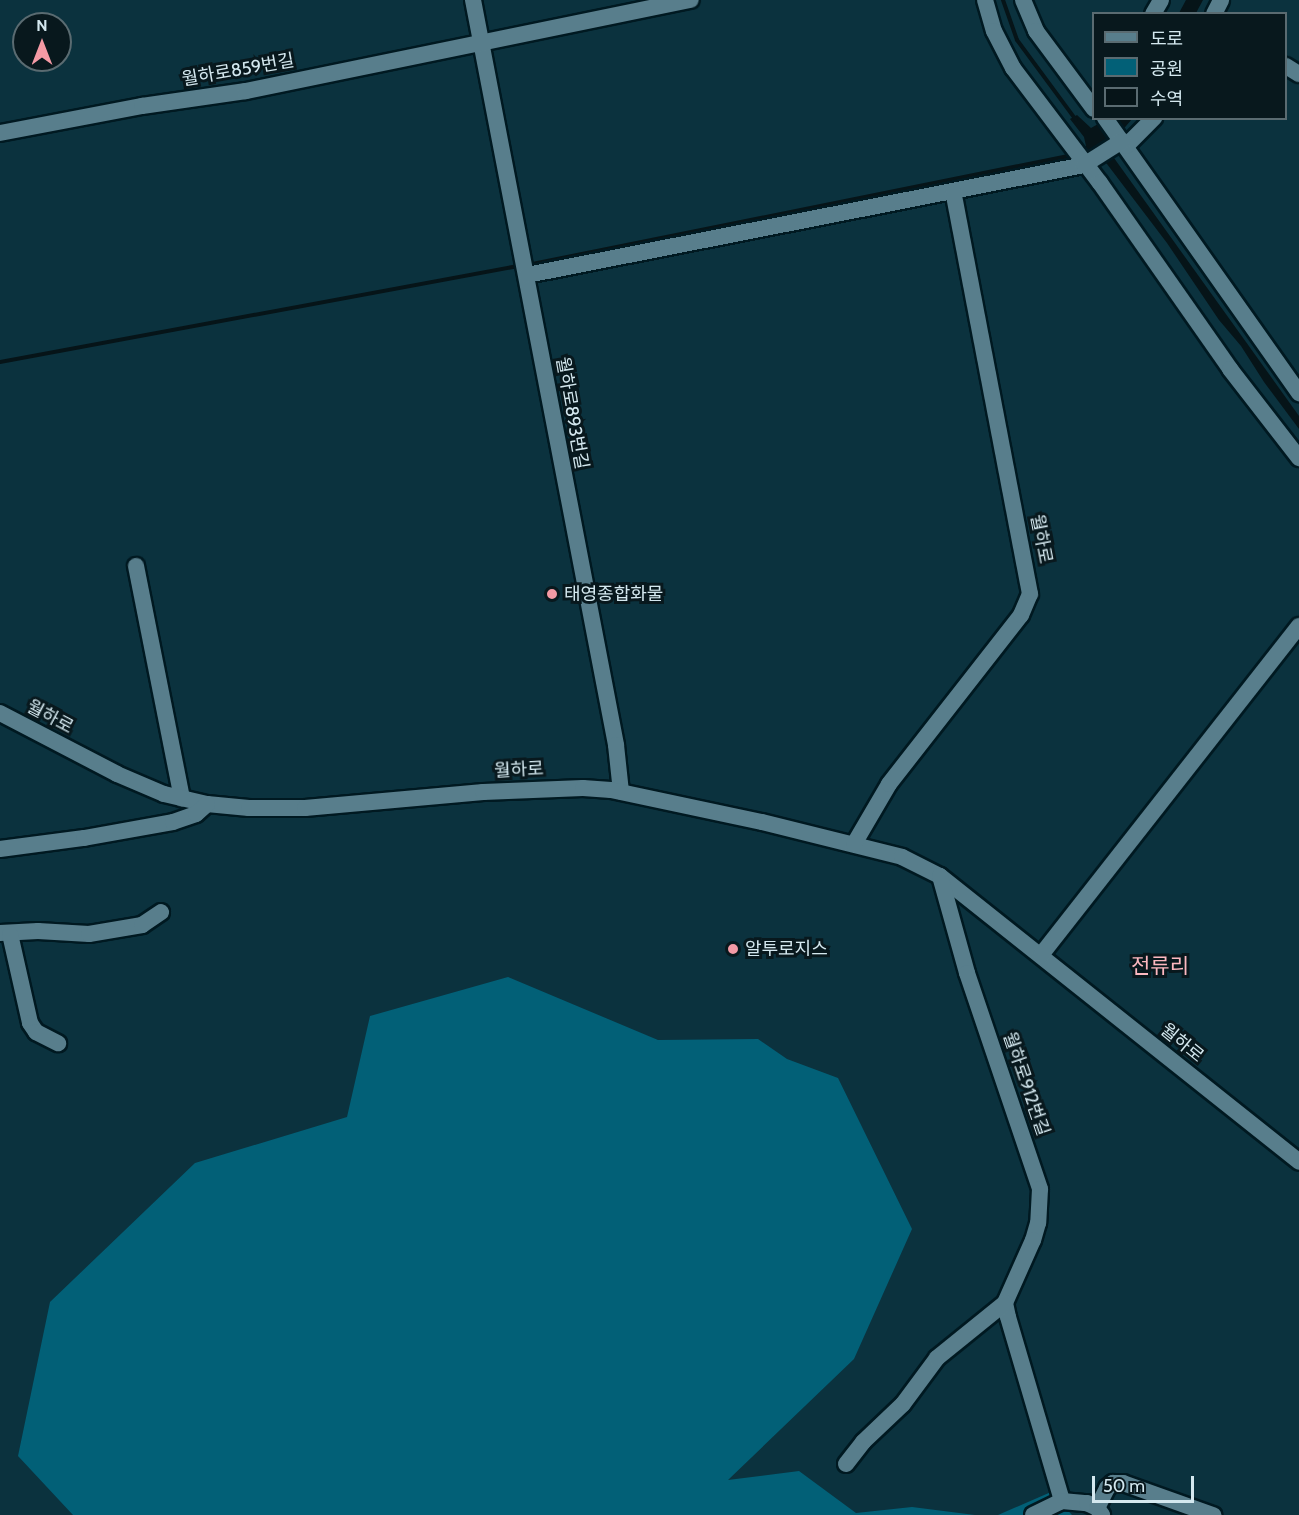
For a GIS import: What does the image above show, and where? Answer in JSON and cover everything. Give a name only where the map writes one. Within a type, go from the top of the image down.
[{"type":"street","name":"월하로893번길","points":[[473,0],[526,266],[567,496],[616,745],[621,792]]},
{"type":"street","points":[[482,42],[692,0]]},
{"type":"street","points":[[985,0],[994,32],[1013,69],[1085,162],[1230,369],[1299,458]]},
{"type":"street","points":[[1023,0],[1036,32],[1092,106]]},
{"type":"street","name":"월하로859번길","points":[[0,133],[142,106],[246,91],[482,42]]},
{"type":"street","points":[[1106,120],[1299,393]]},
{"type":"street","points":[[526,266],[639,251],[892,205],[1085,162],[1151,120]]},
{"type":"street","name":"월하로","points":[[854,844],[889,784],[1014,624],[1028,605],[1030,594],[953,190]]},
{"type":"street","points":[[136,566],[182,798]]},
{"type":"street","points":[[1041,955],[1299,626]]},
{"type":"street","name":"월하로","points":[[0,713],[117,774],[182,798],[207,804],[249,808],[304,808],[553,788],[621,792],[854,844],[902,857],[940,876],[1299,1162]]},
{"type":"street","points":[[0,849],[84,838],[173,822],[196,814],[207,804]]},
{"type":"street","name":"월하로912번길","points":[[846,1464],[863,1442],[903,1404],[937,1358],[1005,1303],[1033,1240],[1039,1213],[1040,1189],[967,973],[940,876]]},
{"type":"street","points":[[58,1043],[36,1032],[30,1023],[5,934],[38,931],[89,934],[142,925],[161,912]]},
{"type":"street","points":[[1005,1303],[1062,1501]]},
{"type":"street","points":[[1033,1515],[1062,1501],[1087,1503],[1099,1511],[1107,1488],[1113,1483],[1123,1483],[1214,1515]]},
{"type":"green space","points":[[508,977],[658,1040],[758,1039],[787,1059],[838,1078],[912,1229],[854,1359],[728,1480],[799,1471],[856,1513],[912,1507],[975,1515],[73,1515],[18,1456],[50,1302],[195,1163],[347,1117],[370,1016]]},
{"type":"green space","points":[[1051,1492],[1072,1515],[998,1515]]},
{"type":"water","points":[[1186,0],[1203,0],[1197,12],[1180,12]]},
{"type":"water","points":[[1077,115],[1091,128],[1105,120],[1131,120],[1109,146],[1114,158],[1299,416],[1299,429],[1241,346],[1219,320],[1167,243],[1107,164],[1099,157],[1090,154],[531,265],[532,262],[1073,153],[1086,146],[1084,137],[1070,119]]},
{"type":"waterway","points":[[1003,0],[1017,40],[1076,120]]},
{"type":"waterway","points":[[0,362],[518,266]]},
{"type":"place","name":"태영종합화물","points":[[552,594]]},
{"type":"place","name":"알투로지스","points":[[733,949]]},
{"type":"district","name":"전류리","points":[[1160,966]]}]
